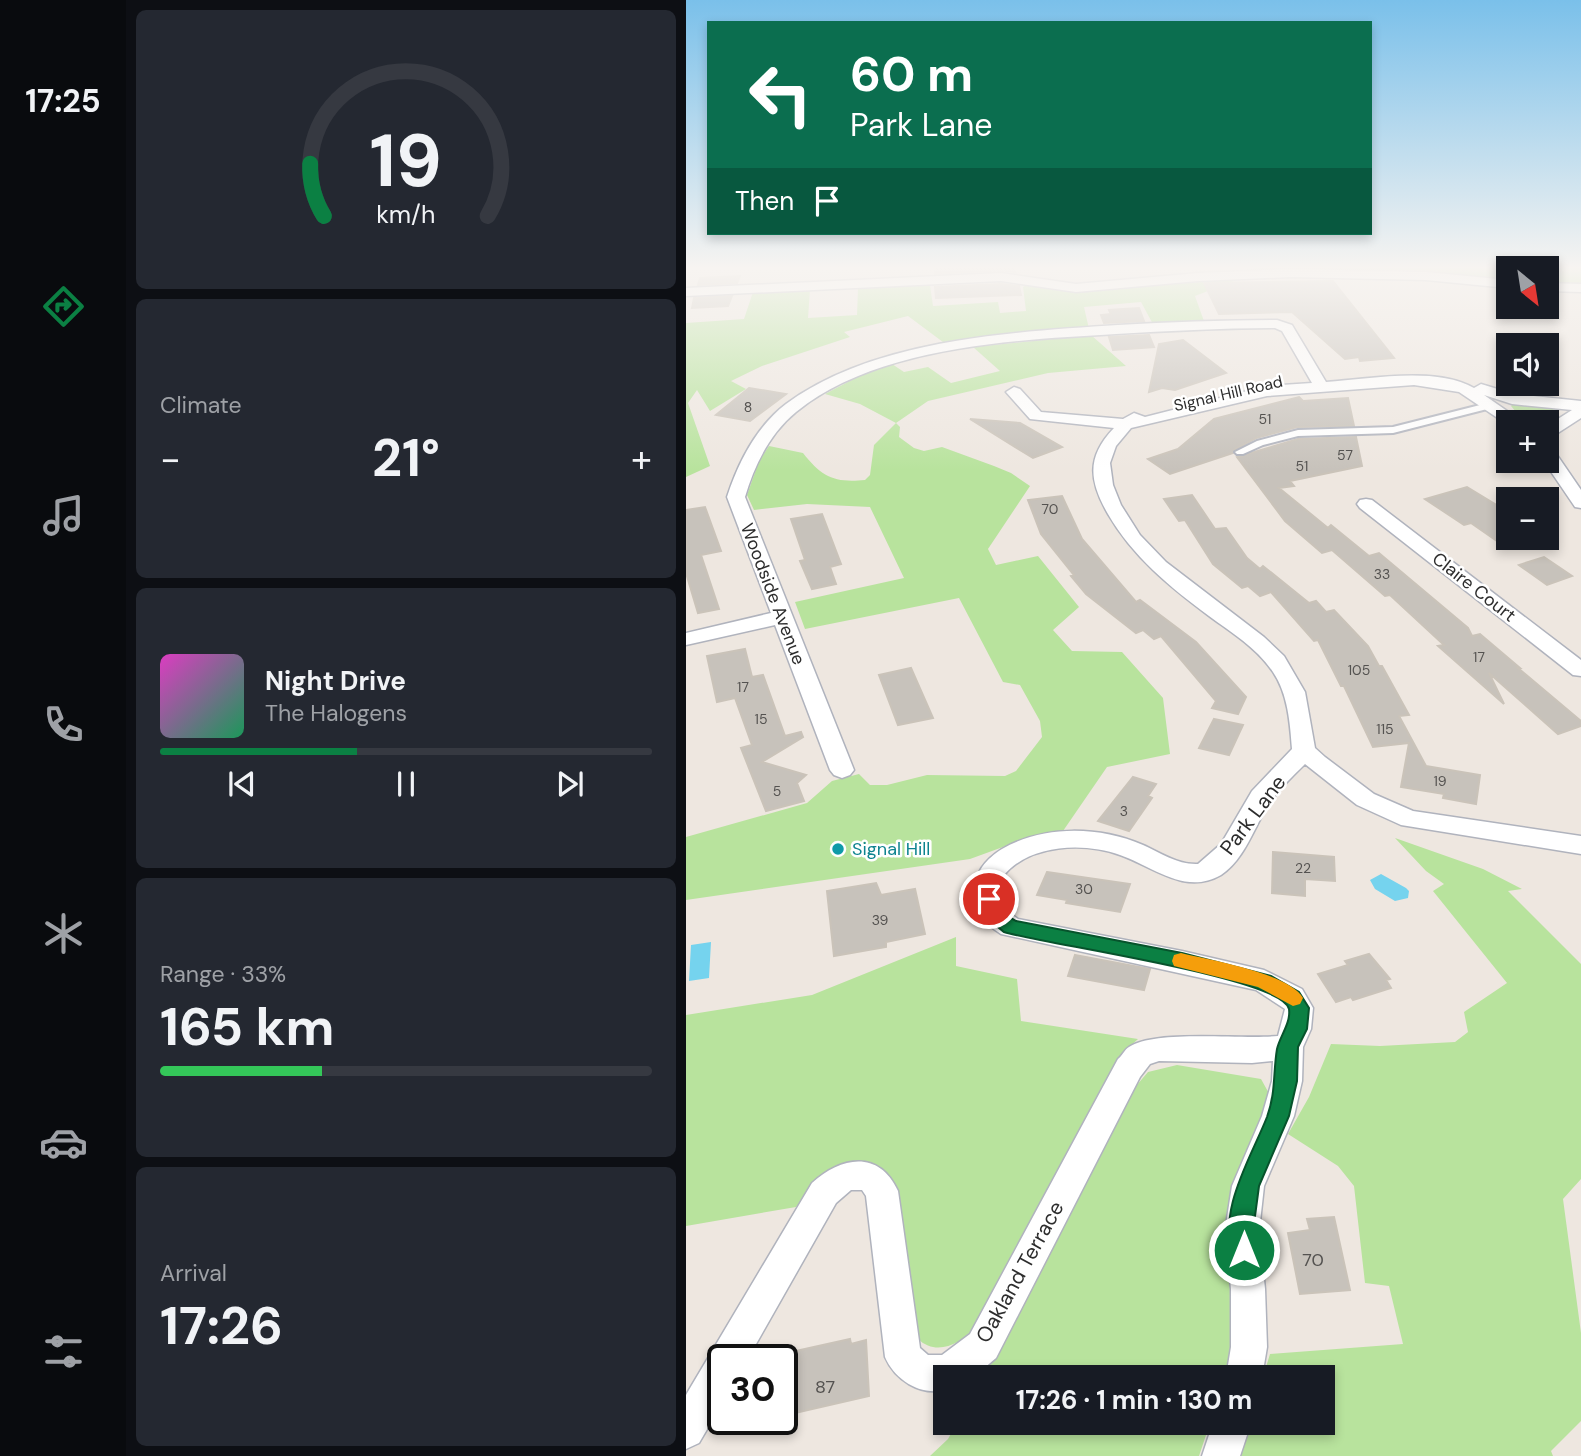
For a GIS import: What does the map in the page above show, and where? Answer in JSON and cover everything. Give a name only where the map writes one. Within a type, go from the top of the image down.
[{"type":"street","name":"Woodside Avenue","points":[[842,770],[736,497],[746,469],[775,423],[814,392],[848,376],[879,364],[961,346],[1068,334]]},
{"type":"street","name":"Woodside Avenue","points":[[1288,334],[1318,382]]},
{"type":"street","name":"Signal Hill Road","points":[[1014,391],[1036,415],[1126,424],[1145,422],[1244,391],[1318,382],[1432,381],[1485,397],[1581,408]]},
{"type":"street","points":[[1485,397],[1501,410]]},
{"type":"street","points":[[1559,425],[1581,408]]},
{"type":"street","points":[[1126,424],[1106,448],[1101,464],[1105,492],[1110,502],[1145,554],[1174,581],[1259,642],[1277,661],[1289,680],[1301,713],[1304,750],[1343,787],[1390,813],[1410,819],[1581,845]]},
{"type":"street","points":[[1559,471],[1581,503]]},
{"type":"street","name":"Claire Court","points":[[1366,504],[1581,670]]},
{"type":"street","points":[[686,639],[782,617]]},
{"type":"street","name":"Park Lane","points":[[1246,1365],[1248,1289],[1241,1231],[1248,1186],[1278,1116],[1284,1093],[1288,1047],[1296,1029],[1299,1008],[1292,997],[1264,981],[1182,961],[1011,927],[991,914],[987,884],[992,870],[1002,861],[1025,848],[1052,840],[1093,841],[1128,849],[1186,874],[1199,874],[1212,869],[1238,839],[1260,798],[1304,750]]},
{"type":"street","name":"Oakland Terrace","points":[[736,1344],[824,1193],[853,1174],[873,1178],[882,1191],[904,1357],[916,1371],[939,1374],[960,1365],[983,1346],[1129,1068],[1139,1055],[1159,1049],[1190,1047],[1252,1051],[1288,1047]]},
{"type":"street","points":[[686,1430],[707,1394]]},
{"type":"street","points":[[1221,1456],[1228,1435]]},
{"type":"lane","points":[[1240,453],[1260,443],[1297,433],[1393,430],[1485,397]]},
{"type":"green space","points":[[686,334],[846,334],[850,337],[762,366],[731,381],[746,389],[710,411],[697,390],[688,403],[710,466],[686,477]]},
{"type":"green space","points":[[932,334],[1045,334],[947,345]]},
{"type":"green space","points":[[1091,335],[1126,366],[1048,373],[928,401],[896,423],[860,404],[825,394],[867,372],[892,364],[904,372],[928,367],[951,383],[1000,371],[973,347]]},
{"type":"green space","points":[[1513,404],[1555,409],[1514,410],[1511,406]]},
{"type":"green space","points":[[896,423],[900,427],[899,437],[914,448],[924,451],[942,447],[1011,473],[1030,486],[988,549],[996,565],[1038,556],[1079,607],[1053,630],[1072,651],[1122,652],[1163,698],[1170,754],[1107,767],[1063,831],[1022,840],[970,859],[686,900],[686,837],[807,803],[832,781],[859,774],[870,785],[887,785],[927,775],[1005,776],[1016,771],[1042,737],[1040,721],[1020,685],[1003,682],[959,598],[805,629],[795,602],[904,578],[870,507],[807,504],[754,510],[747,495],[759,461],[769,446],[803,453],[816,468],[830,477],[865,480],[870,475],[874,445]]},
{"type":"green space","points":[[1395,838],[1483,869],[1522,889],[1508,891],[1581,964],[1581,1179],[1563,1199],[1581,1333],[1581,1421],[1551,1451],[1553,1456],[1241,1456],[1247,1435],[1335,1435],[1335,1365],[1267,1365],[1270,1354],[1403,1344],[1389,1286],[1365,1283],[1354,1186],[1338,1166],[1288,1134],[1309,1097],[1331,1044],[1380,1046],[1455,1042],[1468,1032],[1464,1012],[1507,983],[1433,891],[1444,884],[1426,871]]},
{"type":"green space","points":[[956,937],[956,966],[1017,979],[1021,1021],[1138,1039],[1116,1063],[1100,1090],[976,1329],[956,1343],[933,1347],[918,1339],[873,1165],[855,1161],[832,1168],[796,1207],[686,1226],[686,1015],[812,995]]},
{"type":"green space","points":[[1177,1065],[1261,1079],[1271,1097],[1240,1167],[1227,1218],[1238,1338],[1230,1365],[990,1365],[1059,1221],[1136,1086],[1148,1072]]},
{"type":"green space","points":[[950,1435],[1206,1435],[1199,1456],[930,1456]]},
{"type":"water","points":[[1381,874],[1406,888],[1409,891],[1408,898],[1395,901],[1375,889],[1370,880]]},
{"type":"water","points":[[711,942],[709,978],[689,981],[691,945]]},
{"type":"building","points":[[1317,334],[1375,334],[1394,358],[1360,361],[1359,357],[1345,359]]},
{"type":"building","points":[[1149,335],[1154,347],[1113,350],[1109,337]]},
{"type":"building","points":[[1183,340],[1226,373],[1175,390],[1162,388],[1149,392],[1159,344]]},
{"type":"building","points":[[749,388],[786,394],[750,421],[716,415]]},
{"type":"building","points":[[1299,397],[1303,401],[1348,398],[1354,426],[1297,427],[1256,438],[1233,453],[1170,474],[1148,459],[1178,449],[1214,419]]},
{"type":"building","points":[[970,419],[1020,423],[1062,447],[1033,458]]},
{"type":"building","points":[[1356,437],[1362,466],[1290,481],[1294,486],[1279,488],[1328,528],[1331,525],[1369,556],[1379,553],[1468,628],[1472,636],[1480,634],[1520,668],[1581,721],[1581,726],[1558,734],[1489,673],[1504,704],[1438,646],[1444,645],[1390,595],[1385,596],[1332,550],[1322,553],[1285,521],[1237,457],[1298,439]]},
{"type":"building","points":[[1467,487],[1496,505],[1496,540],[1471,523],[1464,525],[1425,499]]},
{"type":"building","points":[[1192,495],[1215,529],[1226,528],[1247,558],[1260,569],[1263,566],[1309,603],[1316,601],[1326,612],[1334,610],[1368,646],[1409,715],[1399,716],[1426,766],[1480,775],[1476,804],[1443,798],[1444,794],[1401,787],[1409,743],[1373,747],[1318,640],[1314,641],[1271,592],[1260,596],[1248,586],[1242,588],[1213,564],[1185,520],[1179,521],[1164,499]]},
{"type":"building","points":[[1062,496],[1082,539],[1136,602],[1140,600],[1196,642],[1246,697],[1238,714],[1212,708],[1216,701],[1161,636],[1154,639],[1143,630],[1136,633],[1086,594],[1071,576],[1074,575],[1041,534],[1028,500]]},
{"type":"building","points":[[705,507],[721,551],[701,555],[719,609],[698,613],[686,573],[686,510]]},
{"type":"building","points":[[822,514],[841,564],[830,567],[836,584],[812,589],[800,561],[805,560],[791,519]]},
{"type":"building","points":[[1544,557],[1572,576],[1547,585],[1519,565]]},
{"type":"building","points":[[745,649],[752,677],[763,675],[785,736],[801,732],[803,737],[762,762],[806,775],[797,783],[804,801],[766,811],[741,748],[752,745],[735,698],[717,702],[707,656]]},
{"type":"building","points":[[911,668],[933,718],[898,725],[879,675]]},
{"type":"building","points":[[1214,719],[1243,725],[1229,755],[1199,748]]},
{"type":"building","points":[[1133,777],[1156,784],[1148,796],[1152,798],[1129,831],[1098,821]]},
{"type":"building","points":[[1273,852],[1334,857],[1335,881],[1305,879],[1305,896],[1272,893]]},
{"type":"building","points":[[1047,872],[1130,884],[1120,912],[1037,895]]},
{"type":"building","points":[[876,883],[881,895],[915,889],[925,934],[886,942],[886,947],[834,956],[827,891]]},
{"type":"building","points":[[1369,954],[1390,979],[1386,980],[1391,988],[1353,1000],[1351,997],[1336,1002],[1318,974],[1348,965],[1345,961]]},
{"type":"building","points":[[1075,955],[1150,969],[1144,990],[1068,976]]},
{"type":"building","points":[[1334,1217],[1350,1290],[1300,1294],[1288,1233],[1310,1230],[1307,1219]]},
{"type":"building","points":[[850,1339],[851,1344],[866,1340],[869,1396],[798,1412],[798,1350]]},
{"type":"slow traffic","points":[[1181,961],[1264,981],[1293,998]]},
{"type":"place","name":"Signal Hill","points":[[838,849]]},
{"type":"route","points":[[989,899],[991,914],[1011,927],[1182,961],[1264,981],[1292,997],[1299,1008],[1296,1029],[1288,1047],[1287,1081],[1278,1116],[1248,1186],[1241,1231],[1244,1250]]}]
